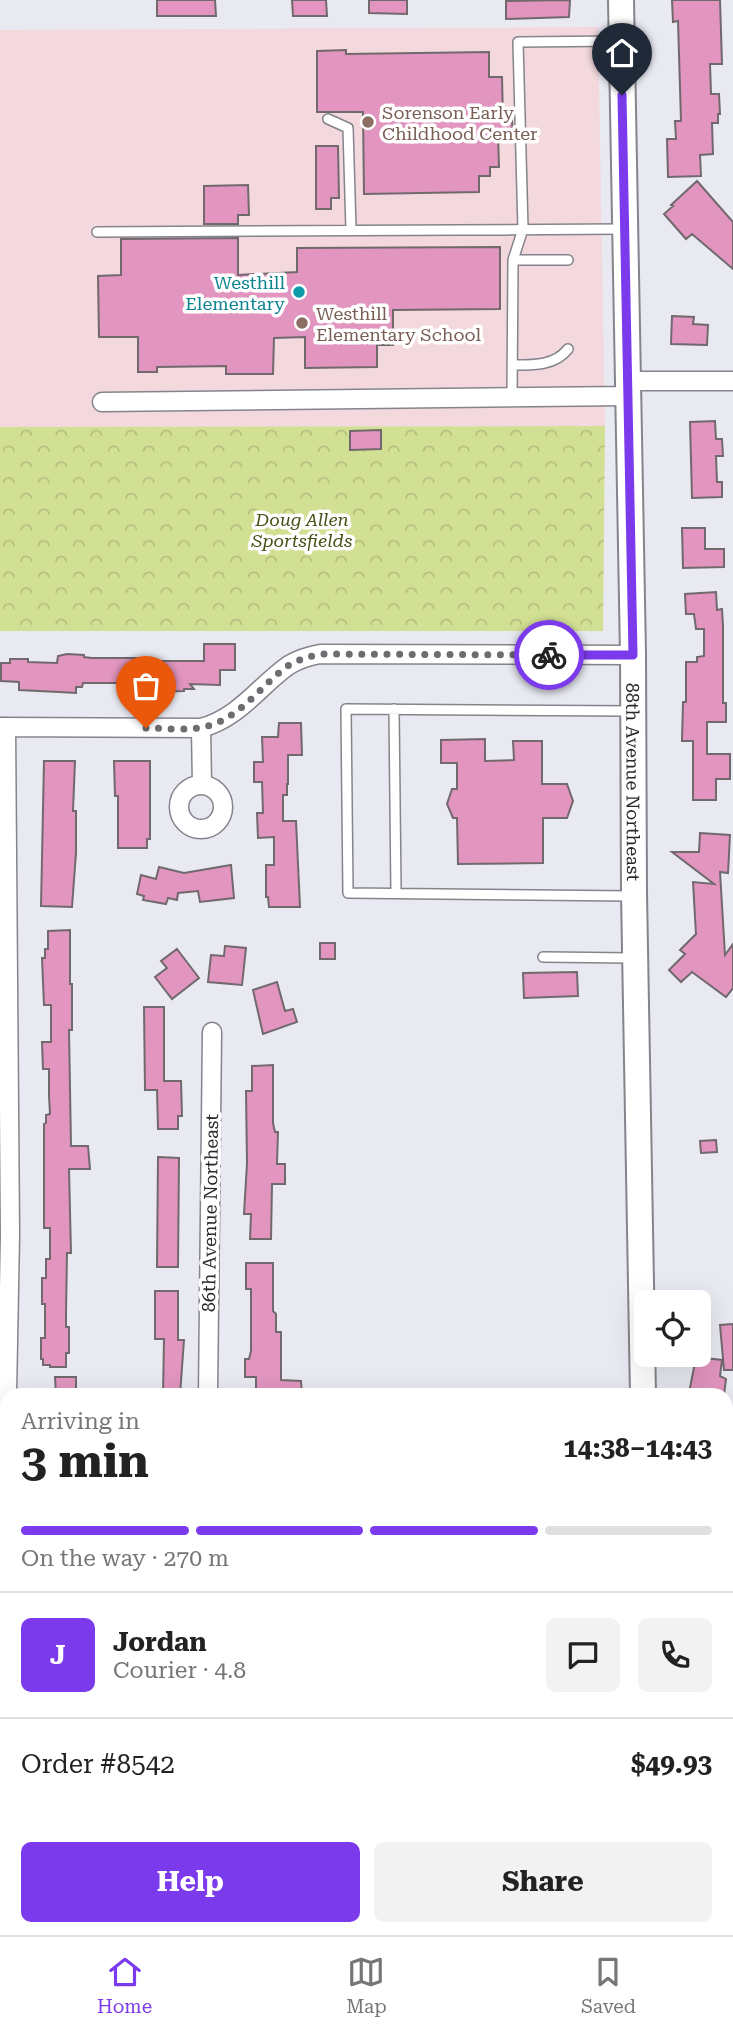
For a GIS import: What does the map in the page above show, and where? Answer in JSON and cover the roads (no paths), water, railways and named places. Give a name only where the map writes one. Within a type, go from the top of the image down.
[{"type":"street","name":"88th Avenue Northeast","points":[[621,0],[643,1388]]},
{"type":"street","points":[[102,402],[512,397],[733,381]]},
{"type":"street","points":[[7,1388],[3,727],[201,728],[228,718],[289,665],[320,654],[633,655]]},
{"type":"street","points":[[201,728],[202,785]]},
{"type":"street","name":"86th Avenue Northeast","points":[[208,1388],[212,1032]]},
{"type":"lane","points":[[512,397],[513,260],[523,229],[518,42],[621,41]]},
{"type":"lane","points":[[328,120],[348,128],[351,230]]},
{"type":"lane","points":[[97,232],[624,229]]},
{"type":"lane","points":[[513,260],[568,260]]},
{"type":"lane","points":[[512,365],[544,363],[561,358],[568,349]]},
{"type":"lane","points":[[634,711],[346,709],[348,893],[634,896]]},
{"type":"lane","points":[[394,709],[396,893]]},
{"type":"lane","points":[[543,957],[635,958]]},
{"type":"place","name":"Sorenson Early Childhood Center","points":[[368,122]]},
{"type":"place","name":"Westhill Elementary","points":[[299,292]]},
{"type":"place","name":"Westhill Elementary School","points":[[302,323]]},
{"type":"park label","name":"Doug Allen Sportsfields","points":[[302,529]]}]
